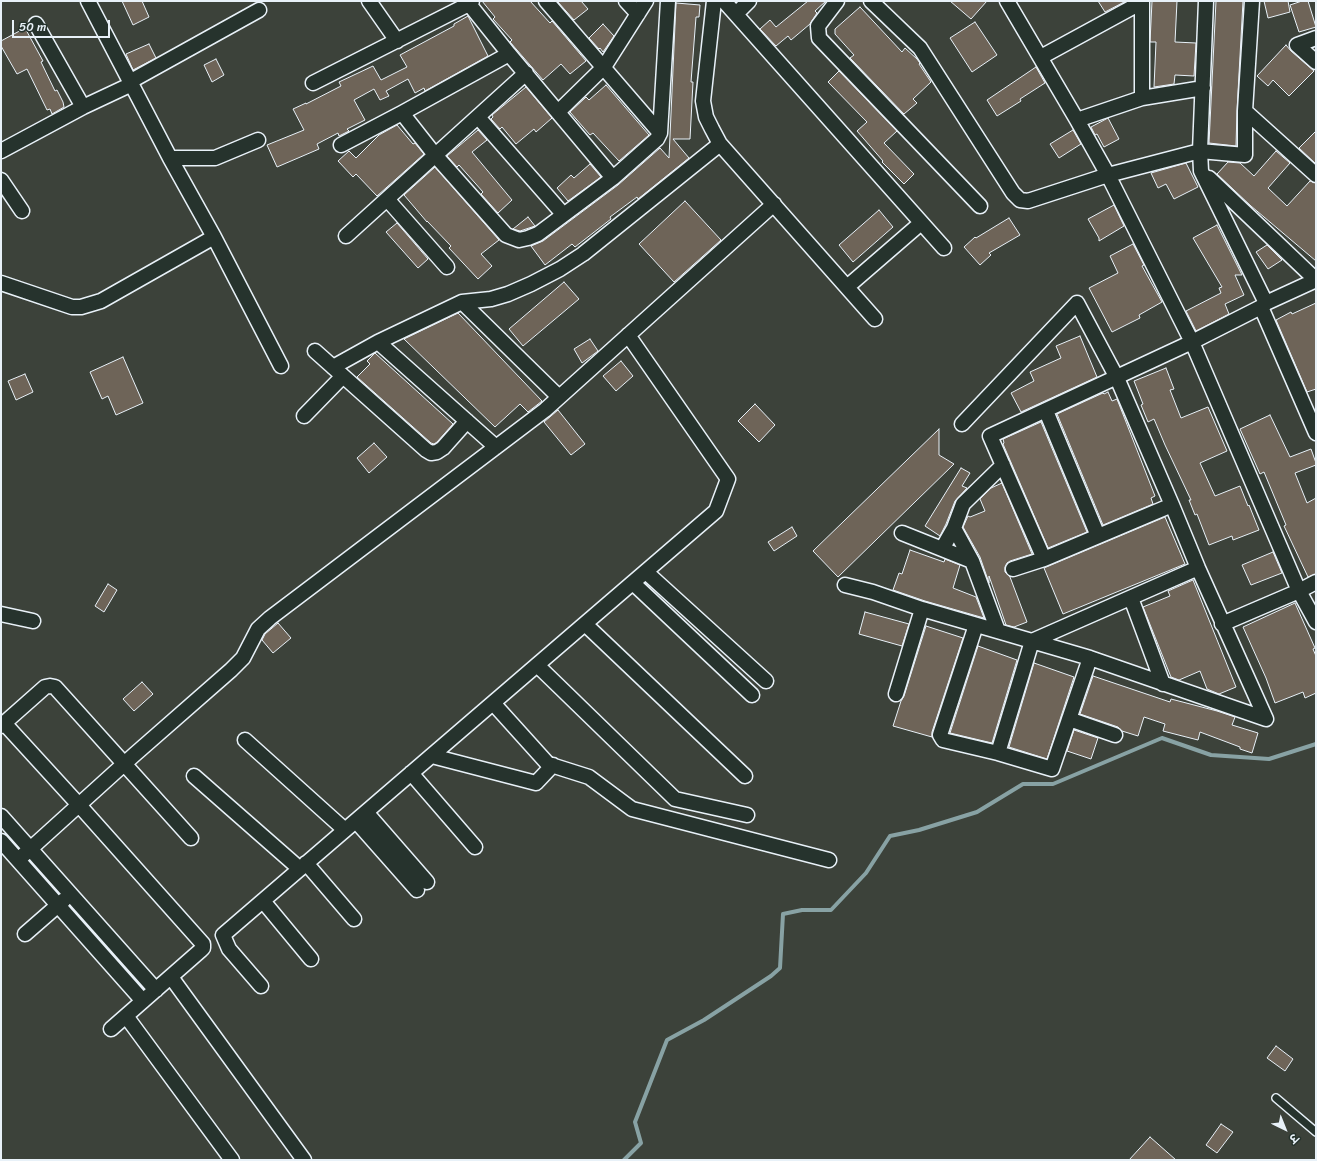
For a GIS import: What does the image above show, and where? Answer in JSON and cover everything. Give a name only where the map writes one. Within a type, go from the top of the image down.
[{"type":"street","points":[[88,1],[281,366]]},
{"type":"street","points":[[368,1],[397,41]]},
{"type":"street","points":[[546,1],[660,133]]},
{"type":"street","points":[[626,1],[638,14]]},
{"type":"street","points":[[558,112],[604,67],[646,1]]},
{"type":"street","points":[[402,113],[435,155],[506,235],[519,240],[538,234],[613,178],[657,139],[660,133],[668,1]]},
{"type":"street","points":[[714,1],[703,101],[706,117],[720,144],[875,319]]},
{"type":"street","points":[[724,1],[944,248]]},
{"type":"street","points":[[736,14],[749,1]]},
{"type":"street","points":[[837,1],[818,26],[819,38],[980,206]]},
{"type":"street","points":[[871,1],[920,48],[1013,193],[1020,200],[1028,201],[1108,175],[1200,151],[1245,155],[1245,111],[1252,1]]},
{"type":"street","points":[[1007,1],[1041,57],[1108,175],[1192,342],[1299,591],[1316,622]]},
{"type":"street","points":[[1041,57],[1142,1],[1142,98]]},
{"type":"street","points":[[1206,1],[1200,151],[1201,171],[1264,305],[1313,417],[1316,433]]},
{"type":"street","points":[[313,83],[470,2],[509,54],[613,178]]},
{"type":"street","points":[[1,151],[132,82],[259,10]]},
{"type":"street","points":[[36,24],[84,107]]},
{"type":"street","points":[[1316,38],[1297,45],[1316,62]]},
{"type":"street","points":[[341,145],[509,54]]},
{"type":"street","points":[[346,236],[526,73]]},
{"type":"street","points":[[1077,120],[1142,98],[1203,88]]},
{"type":"street","points":[[1245,111],[1316,175]]},
{"type":"street","points":[[478,117],[563,214]]},
{"type":"street","points":[[170,158],[215,158],[258,140]]},
{"type":"street","points":[[304,416],[338,371],[378,342],[462,302],[491,299],[508,294],[560,269],[583,254],[720,144]]},
{"type":"street","points":[[1044,559],[990,436],[1117,378],[1316,280],[1201,171]]},
{"type":"street","points":[[1,180],[22,211]]},
{"type":"street","points":[[387,199],[447,267]]},
{"type":"street","points":[[18,860],[231,670],[243,658],[258,629],[270,618],[545,410],[774,204]]},
{"type":"street","points":[[847,287],[921,223]]},
{"type":"street","points":[[1,283],[72,307],[81,307],[101,301],[214,237]]},
{"type":"street","points":[[462,302],[559,397]]},
{"type":"street","points":[[845,585],[873,592],[922,609],[1090,658],[1266,719],[1222,624],[1117,378],[1077,303],[962,424]]},
{"type":"street","points":[[261,986],[229,949],[223,935],[716,511],[728,479],[628,335]]},
{"type":"street","points":[[378,342],[496,447]]},
{"type":"street","points":[[315,351],[431,453],[437,452],[443,448],[467,421]]},
{"type":"street","points":[[1046,411],[1098,536]]},
{"type":"street","points":[[942,549],[954,528],[963,504],[1003,465]]},
{"type":"street","points":[[1013,569],[1044,559],[1172,505]]},
{"type":"street","points":[[954,528],[972,561],[998,631]]},
{"type":"street","points":[[902,533],[972,561]]},
{"type":"street","points":[[998,753],[1032,641],[1198,568]]},
{"type":"street","points":[[646,572],[766,681]]},
{"type":"street","points":[[1222,624],[1299,591],[1316,582]]},
{"type":"street","points":[[633,583],[752,695]]},
{"type":"street","points":[[1131,598],[1163,684]]},
{"type":"street","points":[[896,694],[922,609]]},
{"type":"street","points":[[1,614],[33,621]]},
{"type":"street","points":[[585,624],[745,776]]},
{"type":"street","points":[[976,625],[940,735],[943,740],[998,753],[1052,769],[1090,658]]},
{"type":"street","points":[[537,665],[675,799],[748,815]]},
{"type":"street","points":[[111,1029],[201,950],[204,944],[79,805],[2,724],[45,687],[52,686],[58,689],[191,838]]},
{"type":"street","points":[[493,703],[548,764],[590,777],[632,809],[829,860]]},
{"type":"street","points":[[1069,719],[1115,735]]},
{"type":"street","points":[[246,740],[422,886],[366,812]]},
{"type":"street","points":[[432,756],[536,783],[553,765]]},
{"type":"street","points":[[411,773],[475,846]]},
{"type":"street","points":[[194,776],[303,866],[354,919]]},
{"type":"street","points":[[1,816],[156,990]]},
{"type":"street","points":[[1,841],[143,1001]]},
{"type":"street","points":[[25,934],[71,894]]},
{"type":"street","points":[[263,901],[310,959]]},
{"type":"street","points":[[171,977],[304,1160]]},
{"type":"street","points":[[126,1016],[232,1160]]},
{"type":"lane","points":[[1276,1098],[1316,1132]]},
{"type":"building","points":[[122,1],[142,1],[149,17],[133,25]]},
{"type":"building","points":[[482,1],[530,1],[550,23],[552,21],[586,61],[570,74],[561,64],[543,80],[510,42],[512,40],[493,19],[495,17]]},
{"type":"building","points":[[557,1],[581,1],[588,9],[574,20]]},
{"type":"building","points":[[808,1],[826,1],[815,11],[817,13],[810,24],[791,40],[788,36],[776,46],[760,29],[770,20],[776,27]]},
{"type":"building","points":[[950,1],[987,1],[971,19]]},
{"type":"building","points":[[1098,1],[1126,1],[1105,12]]},
{"type":"building","points":[[1152,1],[1177,1],[1175,42],[1196,43],[1194,76],[1175,75],[1174,84],[1154,87],[1156,42],[1150,42]]},
{"type":"building","points":[[1216,1],[1243,1],[1236,146],[1209,143]]},
{"type":"building","points":[[1264,1],[1288,1],[1290,12],[1268,18]]},
{"type":"building","points":[[1302,1],[1308,1],[1316,27],[1299,32],[1290,5]]},
{"type":"building","points":[[676,3],[700,5],[699,17],[696,17],[691,82],[693,82],[690,139],[673,139],[689,158],[638,199],[637,197],[610,217],[611,219],[575,247],[572,244],[545,265],[531,246],[543,241],[618,185],[660,148],[669,158]]},
{"type":"building","points":[[860,7],[902,52],[905,48],[917,59],[931,82],[913,99],[917,103],[904,114],[850,58],[854,55],[835,34],[835,29]]},
{"type":"building","points":[[468,16],[488,56],[425,91],[424,88],[415,93],[408,79],[386,91],[389,96],[380,100],[374,89],[354,100],[365,120],[347,129],[349,131],[339,136],[338,133],[317,144],[319,149],[277,167],[267,145],[304,130],[293,109],[341,86],[339,82],[373,66],[381,80],[407,67],[400,55],[454,26],[454,24]]},
{"type":"building","points":[[975,22],[997,55],[972,72],[950,38]]},
{"type":"building","points":[[603,24],[614,36],[603,52],[589,38]]},
{"type":"building","points":[[25,28],[43,61],[41,62],[55,91],[57,90],[63,102],[64,107],[52,114],[50,109],[47,110],[27,69],[17,74],[1,46],[1,41]]},
{"type":"building","points":[[149,44],[156,58],[133,70],[126,54]]},
{"type":"building","points":[[1286,45],[1314,71],[1289,96],[1273,80],[1268,86],[1257,76]]},
{"type":"building","points":[[216,59],[224,75],[212,82],[204,65]]},
{"type":"building","points":[[1036,67],[1045,83],[1020,99],[1021,101],[997,116],[987,100]]},
{"type":"building","points":[[839,71],[897,131],[884,143],[914,174],[904,184],[882,162],[883,161],[857,131],[867,122],[828,82]]},
{"type":"building","points":[[606,85],[649,135],[619,161],[593,133],[590,135],[570,112],[586,97],[589,100]]},
{"type":"building","points":[[526,87],[552,118],[536,132],[534,129],[516,144],[502,127],[500,129],[491,119],[493,117],[492,115]]},
{"type":"building","points":[[1108,118],[1119,139],[1104,147],[1097,134],[1095,135],[1091,127]]},
{"type":"building","points":[[397,125],[413,144],[415,143],[424,154],[377,196],[356,174],[353,177],[338,161],[349,151],[356,158],[379,135]]},
{"type":"building","points":[[478,130],[487,140],[472,152],[512,200],[498,213],[481,194],[483,192],[459,165],[457,167],[447,156]]},
{"type":"building","points":[[1073,130],[1081,144],[1059,158],[1050,144]]},
{"type":"building","points":[[1316,131],[1316,164],[1299,148]]},
{"type":"building","points":[[1276,151],[1290,163],[1268,188],[1287,206],[1310,181],[1316,183],[1316,261],[1251,206],[1217,174],[1228,162],[1240,163],[1254,176]]},
{"type":"building","points":[[1186,163],[1198,187],[1174,199],[1166,184],[1158,188],[1151,173]]},
{"type":"building","points":[[590,164],[601,177],[568,201],[557,188],[571,175],[574,178]]},
{"type":"building","points":[[435,167],[499,240],[481,254],[492,266],[478,279],[449,248],[451,246],[427,222],[404,195]]},
{"type":"building","points":[[685,201],[721,240],[674,282],[639,244]]},
{"type":"building","points":[[1114,205],[1124,226],[1099,241],[1099,238],[1088,219]]},
{"type":"building","points":[[879,210],[893,227],[853,262],[839,245]]},
{"type":"building","points":[[528,217],[535,226],[520,231],[513,229]]},
{"type":"building","points":[[1009,218],[1020,235],[989,253],[991,255],[980,265],[964,247],[975,237],[976,238]]},
{"type":"building","points":[[397,223],[428,259],[418,268],[386,232]]},
{"type":"building","points":[[1217,225],[1242,275],[1235,275],[1244,295],[1225,304],[1229,314],[1196,331],[1186,311],[1221,293],[1219,288],[1222,287],[1193,238]]},
{"type":"building","points":[[1133,244],[1144,265],[1142,266],[1162,302],[1139,315],[1140,318],[1112,332],[1089,288],[1118,273],[1110,256]]},
{"type":"building","points":[[1267,245],[1282,260],[1268,269],[1256,252]]},
{"type":"building","points":[[564,282],[579,299],[523,346],[509,329]]},
{"type":"building","points":[[1316,303],[1316,389],[1307,392],[1276,320],[1291,312],[1292,314]]},
{"type":"building","points":[[458,313],[542,401],[528,412],[520,404],[495,427],[404,339]]},
{"type":"building","points":[[1080,336],[1097,377],[1021,412],[1011,393],[1034,381],[1030,372],[1061,358],[1056,346]]},
{"type":"building","points":[[590,339],[598,351],[582,363],[574,349]]},
{"type":"building","points":[[375,353],[453,424],[437,442],[434,444],[431,443],[357,377],[370,364],[367,361]]},
{"type":"building","points":[[123,357],[143,403],[116,415],[108,396],[102,399],[90,372]]},
{"type":"building","points":[[621,361],[633,376],[616,391],[603,376]]},
{"type":"building","points":[[1166,368],[1174,389],[1170,390],[1181,418],[1208,407],[1227,451],[1200,463],[1215,496],[1240,486],[1259,530],[1233,540],[1232,536],[1209,545],[1197,514],[1195,515],[1189,500],[1191,500],[1154,419],[1148,422],[1134,381]]},
{"type":"building","points":[[25,374],[33,392],[16,400],[8,381]]},
{"type":"building","points":[[1108,392],[1112,401],[1117,399],[1155,496],[1151,498],[1153,504],[1103,525],[1057,414]]},
{"type":"building","points":[[755,404],[775,425],[759,442],[738,421]]},
{"type":"building","points":[[558,410],[585,444],[571,455],[544,422]]},
{"type":"building","points":[[1270,415],[1290,457],[1311,449],[1316,463],[1316,465],[1295,473],[1307,503],[1316,498],[1316,574],[1308,577],[1284,526],[1286,525],[1264,472],[1260,474],[1240,429]]},
{"type":"building","points":[[1041,422],[1087,532],[1048,548],[1003,444],[1003,439]]},
{"type":"building","points":[[939,429],[939,455],[954,464],[838,577],[813,551]]},
{"type":"building","points":[[374,443],[387,457],[369,473],[357,458]]},
{"type":"building","points":[[961,468],[970,473],[962,486],[967,488],[955,501],[940,536],[925,526]]},
{"type":"building","points":[[1002,483],[1032,554],[1010,561],[1005,567],[1005,572],[1010,577],[1027,622],[1014,627],[1006,625],[989,576],[989,583],[980,557],[963,527],[968,516],[970,517],[985,511],[980,499],[991,488]]},
{"type":"building","points":[[1165,517],[1185,564],[1063,614],[1044,568]]},
{"type":"building","points":[[792,527],[797,536],[774,551],[768,542]]},
{"type":"building","points":[[910,550],[944,562],[945,559],[960,565],[953,588],[976,597],[984,618],[893,590],[899,573],[902,574]]},
{"type":"building","points":[[1273,552],[1282,573],[1251,585],[1242,565]]},
{"type":"building","points":[[1193,580],[1236,687],[1219,694],[1207,689],[1200,671],[1179,680],[1171,677],[1143,607],[1170,596],[1168,591]]},
{"type":"building","points":[[108,584],[117,590],[104,612],[95,606]]},
{"type":"building","points":[[1295,603],[1315,648],[1313,649],[1316,656],[1316,693],[1305,698],[1303,692],[1275,703],[1266,678],[1243,627]]},
{"type":"building","points":[[865,612],[909,624],[902,646],[859,634]]},
{"type":"building","points":[[278,623],[291,638],[273,653],[262,640],[265,634]]},
{"type":"building","points":[[926,626],[963,638],[932,732],[932,737],[893,726]]},
{"type":"building","points":[[978,646],[1017,660],[992,743],[950,733]]},
{"type":"building","points":[[1034,663],[1074,677],[1047,759],[1009,747]]},
{"type":"building","points":[[1093,676],[1170,702],[1171,699],[1235,717],[1232,725],[1258,733],[1252,753],[1200,732],[1198,740],[1163,731],[1165,724],[1144,717],[1138,736],[1122,731],[1118,727],[1080,714]]},
{"type":"building","points":[[142,682],[153,694],[134,711],[123,699]]},
{"type":"building","points":[[1074,730],[1098,738],[1091,759],[1067,751]]},
{"type":"building","points":[[1276,1046],[1293,1059],[1285,1071],[1267,1058]]},
{"type":"building","points":[[1221,1124],[1233,1132],[1217,1153],[1206,1145]]},
{"type":"building","points":[[1150,1137],[1176,1160],[1129,1160]]},
{"type":"waterway","points":[[624,1160],[641,1143],[635,1122],[667,1040],[704,1020],[771,976],[780,968],[783,914],[802,910],[831,910],[866,873],[890,836],[919,830],[977,812],[1023,784],[1053,784],[1162,738],[1211,755],[1269,759],[1316,744]]}]
